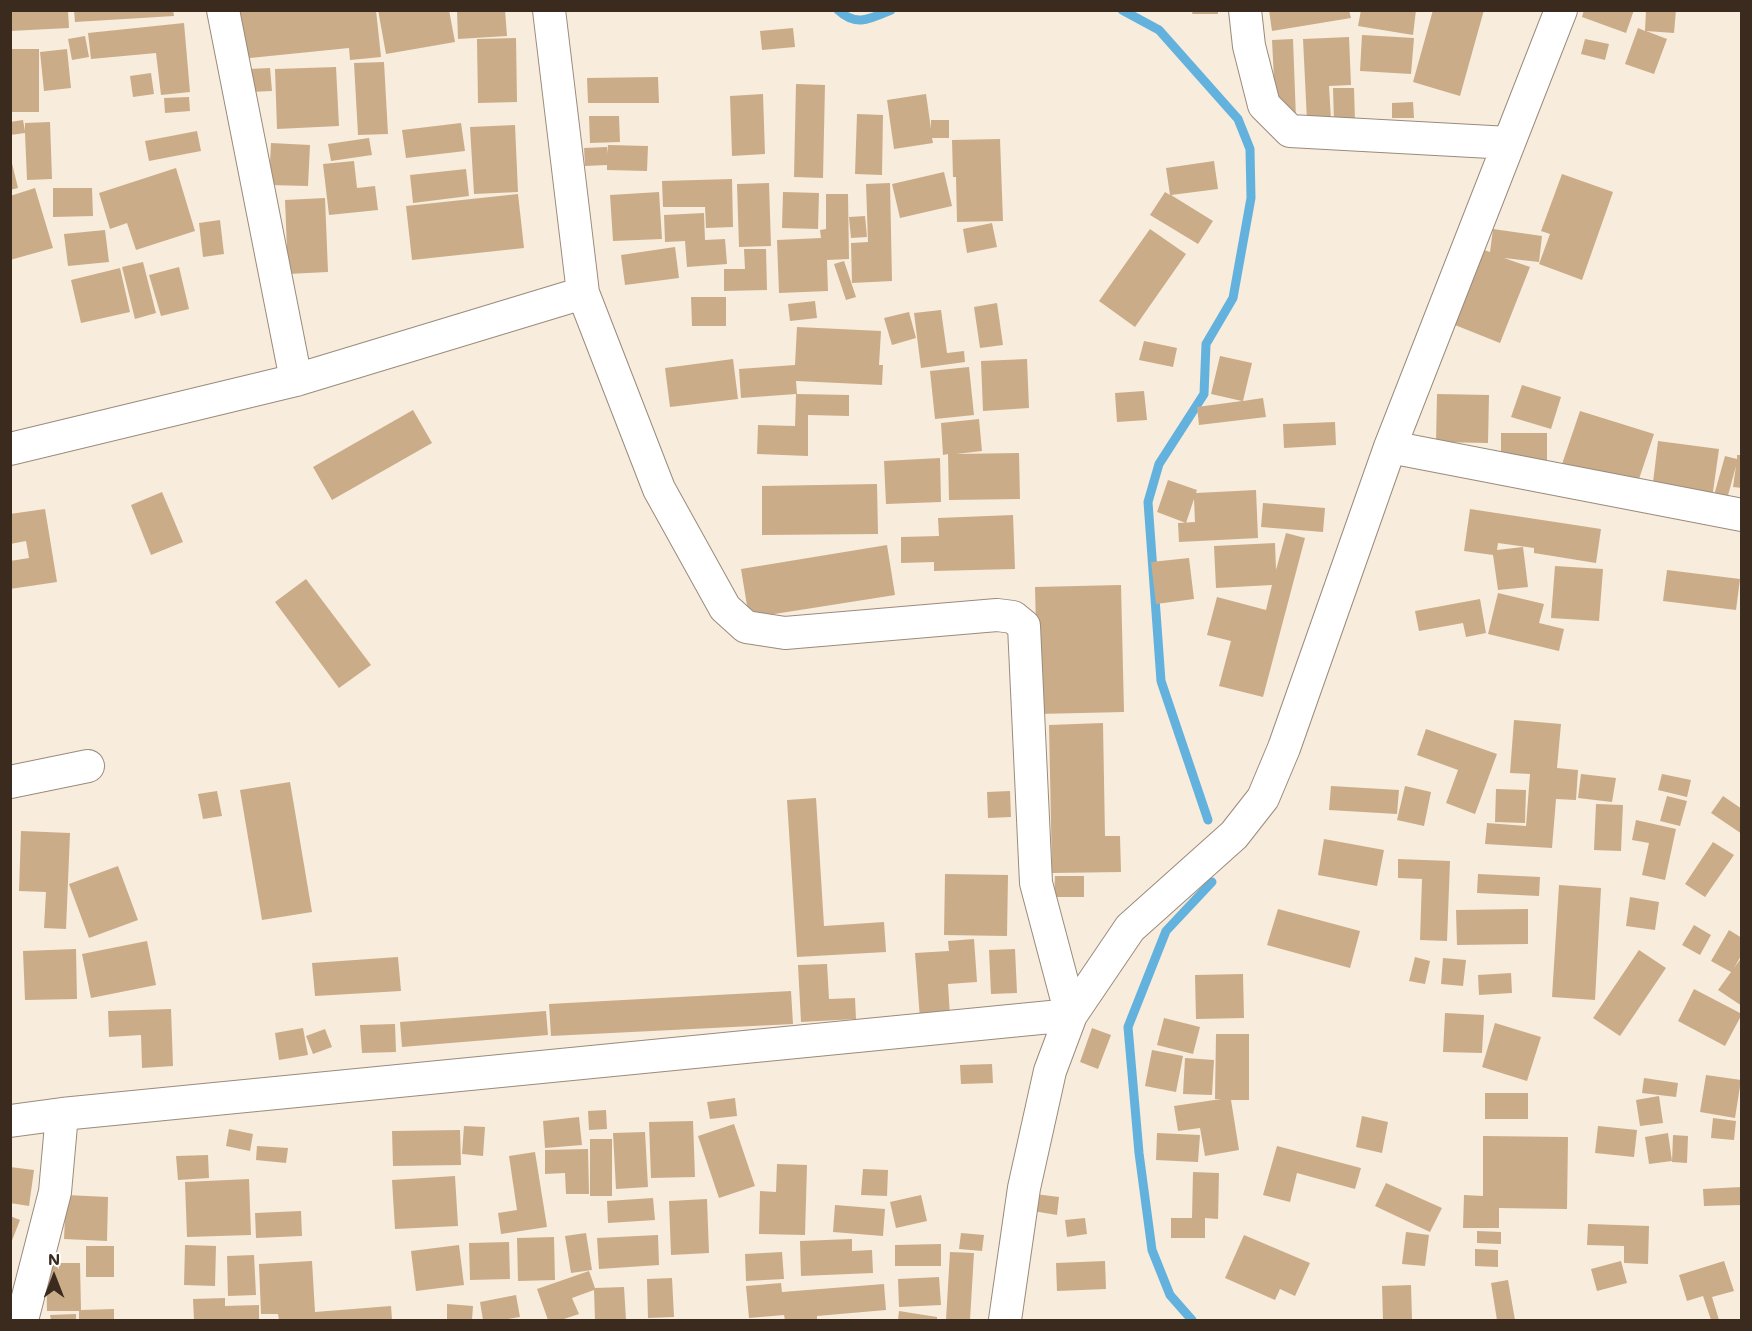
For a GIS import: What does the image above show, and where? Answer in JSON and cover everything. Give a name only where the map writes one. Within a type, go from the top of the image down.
[{"type":"street","points":[[223,10],[296,380]]},
{"type":"street","points":[[549,10],[583,293],[659,489],[725,608],[746,627],[785,633],[996,615],[1013,618],[1024,626],[1036,883],[1071,1015]]},
{"type":"street","points":[[1245,10],[1249,46],[1264,105],[1290,131],[1509,143]]},
{"type":"street","points":[[1005,1320],[1024,1188],[1050,1071],[1071,1015],[1130,928],[1234,835],[1263,798],[1284,748],[1390,447],[1561,10]]},
{"type":"street","points":[[10,449],[296,380],[583,293]]},
{"type":"street","points":[[1390,447],[1742,516]]},
{"type":"street","points":[[10,782],[88,766]]},
{"type":"street","points":[[10,1121],[1071,1015]]},
{"type":"street","points":[[22,1320],[55,1192],[62,1114]]},
{"type":"building","points":[[10,10],[68,10],[69,28],[10,31]]},
{"type":"building","points":[[74,10],[173,10],[174,16],[75,22]]},
{"type":"building","points":[[235,10],[376,10],[381,57],[350,60],[349,48],[240,59]]},
{"type":"building","points":[[378,10],[449,10],[455,42],[386,54]]},
{"type":"building","points":[[457,10],[505,10],[507,36],[458,39]]},
{"type":"building","points":[[1193,10],[1218,10],[1218,14],[1192,14]]},
{"type":"building","points":[[1269,10],[1349,10],[1351,18],[1272,31]]},
{"type":"building","points":[[1361,10],[1416,10],[1413,35],[1358,26]]},
{"type":"building","points":[[1433,10],[1484,10],[1460,96],[1413,82]]},
{"type":"building","points":[[1584,10],[1634,10],[1626,33],[1582,17]]},
{"type":"building","points":[[1646,10],[1676,10],[1674,33],[1646,31],[1667,39],[1654,74],[1625,64],[1638,28],[1645,31]]},
{"type":"building","points":[[184,23],[190,92],[161,95],[156,53],[91,59],[88,33]]},
{"type":"building","points":[[793,28],[795,47],[762,50],[760,31]]},
{"type":"building","points":[[1362,35],[1414,38],[1411,74],[1360,71]]},
{"type":"building","points":[[85,36],[89,57],[72,60],[68,39]]},
{"type":"building","points":[[1349,37],[1351,85],[1329,86],[1331,120],[1307,121],[1303,39]]},
{"type":"building","points":[[516,38],[517,102],[478,103],[477,39]]},
{"type":"building","points":[[1293,39],[1296,119],[1276,119],[1272,40]]},
{"type":"building","points":[[1585,39],[1609,44],[1605,60],[1581,54]]},
{"type":"building","points":[[10,49],[39,49],[39,112],[10,112]]},
{"type":"building","points":[[67,49],[71,88],[44,91],[40,52]]},
{"type":"building","points":[[384,62],[388,134],[358,135],[354,63]]},
{"type":"building","points":[[336,67],[339,126],[277,129],[275,69]]},
{"type":"building","points":[[270,68],[272,91],[250,92],[248,69]]},
{"type":"building","points":[[151,73],[154,94],[133,97],[130,76]]},
{"type":"building","points":[[658,77],[659,103],[588,103],[587,78]]},
{"type":"building","points":[[796,84],[825,85],[823,178],[794,177]]},
{"type":"building","points":[[1333,88],[1354,88],[1355,121],[1334,122]]},
{"type":"building","points":[[763,94],[765,154],[732,156],[730,96]]},
{"type":"building","points":[[926,94],[931,129],[931,120],[949,120],[949,138],[932,138],[933,143],[894,149],[887,100]]},
{"type":"building","points":[[189,97],[190,111],[165,113],[164,98]]},
{"type":"building","points":[[1413,102],[1414,118],[1392,118],[1392,103]]},
{"type":"building","points":[[857,114],[883,115],[882,175],[855,174]]},
{"type":"building","points":[[589,116],[619,116],[620,142],[590,143]]},
{"type":"building","points":[[23,120],[25,131],[25,123],[50,122],[52,179],[27,180],[25,133],[10,135],[10,122]]},
{"type":"building","points":[[461,123],[465,151],[406,158],[402,130]]},
{"type":"building","points":[[515,125],[518,192],[474,194],[470,127]]},
{"type":"building","points":[[197,131],[201,151],[149,161],[145,141]]},
{"type":"building","points":[[369,138],[372,155],[331,161],[328,144]]},
{"type":"building","points":[[1000,139],[1003,221],[957,222],[952,140]]},
{"type":"building","points":[[271,143],[310,145],[308,186],[269,185]]},
{"type":"building","points":[[608,145],[648,146],[647,171],[607,170],[607,165],[585,166],[584,148],[607,147],[607,154]]},
{"type":"building","points":[[10,155],[18,188],[10,190]]},
{"type":"building","points":[[354,161],[357,188],[375,186],[378,210],[329,215],[323,164]]},
{"type":"building","points":[[1214,161],[1218,189],[1171,195],[1213,221],[1198,244],[1150,215],[1165,192],[1170,195],[1166,168]]},
{"type":"building","points":[[176,168],[195,231],[136,250],[127,223],[110,229],[99,193]]},
{"type":"building","points":[[466,169],[469,196],[413,203],[410,175]]},
{"type":"building","points":[[944,172],[952,206],[900,218],[892,184]]},
{"type":"building","points":[[1562,174],[1613,192],[1582,280],[1539,264],[1550,234],[1541,231]]},
{"type":"building","points":[[732,179],[733,227],[706,228],[705,207],[663,207],[662,181]]},
{"type":"building","points":[[769,183],[771,246],[739,247],[737,184]]},
{"type":"building","points":[[890,183],[892,281],[852,283],[851,243],[868,242],[866,184]]},
{"type":"building","points":[[35,188],[53,248],[10,260],[10,196]]},
{"type":"building","points":[[53,188],[92,188],[93,216],[53,217]]},
{"type":"building","points":[[659,192],[662,239],[613,241],[610,195]]},
{"type":"building","points":[[783,192],[819,193],[818,229],[782,228]]},
{"type":"building","points":[[518,194],[524,248],[412,260],[406,206]]},
{"type":"building","points":[[826,194],[848,194],[849,259],[827,260],[828,291],[779,293],[777,240],[821,238],[820,230],[826,229]]},
{"type":"building","points":[[325,198],[328,272],[288,274],[285,200]]},
{"type":"building","points":[[704,213],[705,240],[725,239],[727,264],[687,267],[685,241],[665,242],[664,215]]},
{"type":"building","points":[[865,216],[867,237],[851,238],[849,217]]},
{"type":"building","points":[[220,220],[224,254],[203,257],[199,223]]},
{"type":"building","points":[[992,223],[997,247],[967,253],[963,229]]},
{"type":"building","points":[[1150,229],[1186,254],[1135,327],[1099,301]]},
{"type":"building","points":[[1493,229],[1542,236],[1539,262],[1504,258],[1530,267],[1500,343],[1455,325],[1484,250],[1490,252]]},
{"type":"building","points":[[105,230],[109,262],[68,266],[64,234]]},
{"type":"building","points":[[675,247],[679,278],[625,285],[621,255]]},
{"type":"building","points":[[744,249],[766,249],[767,290],[724,291],[724,269],[745,269]]},
{"type":"building","points":[[844,261],[856,297],[846,300],[834,264]]},
{"type":"building","points":[[143,262],[156,313],[135,319],[122,267]]},
{"type":"building","points":[[179,267],[189,309],[161,316],[149,275]]},
{"type":"building","points":[[120,268],[130,312],[81,323],[71,280]]},
{"type":"building","points":[[691,297],[726,297],[726,326],[692,326]]},
{"type":"building","points":[[815,301],[817,318],[790,321],[788,304]]},
{"type":"building","points":[[997,303],[1003,345],[980,348],[974,307]]},
{"type":"building","points":[[941,310],[947,353],[964,351],[965,362],[921,368],[914,313]]},
{"type":"building","points":[[909,312],[916,338],[892,345],[884,318]]},
{"type":"building","points":[[797,327],[881,331],[879,365],[883,365],[882,385],[796,381],[797,394],[849,395],[849,416],[808,415],[808,456],[757,454],[758,425],[795,426],[796,394],[741,398],[739,369],[795,365]]},
{"type":"building","points":[[1144,341],[1177,348],[1173,367],[1139,360]]},
{"type":"building","points":[[1220,356],[1252,363],[1243,401],[1263,398],[1266,417],[1199,425],[1197,407],[1242,401],[1211,394]]},
{"type":"building","points":[[733,359],[738,399],[670,407],[665,368]]},
{"type":"building","points":[[1027,359],[1029,408],[983,411],[981,361]]},
{"type":"building","points":[[969,367],[974,415],[935,419],[930,371]]},
{"type":"building","points":[[1522,385],[1561,397],[1551,429],[1511,417]]},
{"type":"building","points":[[1144,391],[1147,420],[1117,422],[1115,393]]},
{"type":"building","points":[[1437,394],[1489,395],[1488,443],[1436,442]]},
{"type":"building","points":[[413,410],[432,443],[332,500],[313,467]]},
{"type":"building","points":[[1580,411],[1654,434],[1633,497],[1559,473]]},
{"type":"building","points":[[979,419],[982,451],[956,454],[1019,453],[1020,499],[949,500],[948,454],[943,455],[941,423]]},
{"type":"building","points":[[1335,422],[1336,445],[1284,448],[1283,424]]},
{"type":"building","points":[[1501,433],[1547,433],[1547,461],[1501,462]]},
{"type":"building","points":[[1658,441],[1719,449],[1711,506],[1725,456],[1737,459],[1737,455],[1742,455],[1742,488],[1733,487],[1736,466],[1724,510],[1651,499]]},
{"type":"building","points":[[940,458],[941,502],[886,504],[884,461]]},
{"type":"building","points":[[1168,480],[1197,490],[1196,493],[1256,490],[1258,538],[1179,542],[1178,523],[1185,523],[1157,512]],"holes":[[[1194,499],[1195,522],[1186,523]]]},
{"type":"building","points":[[877,484],[878,534],[762,535],[762,486]]},
{"type":"building","points":[[162,492],[183,542],[151,555],[131,505]]},
{"type":"building","points":[[1263,503],[1325,508],[1323,532],[1261,527]]},
{"type":"building","points":[[45,509],[57,582],[10,589],[10,561],[29,558],[26,541],[10,544],[10,514]]},
{"type":"building","points":[[1470,509],[1601,529],[1596,563],[1534,553],[1534,548],[1498,543],[1497,550],[1523,547],[1528,587],[1498,590],[1493,555],[1464,551]]},
{"type":"building","points":[[1013,515],[1015,569],[934,571],[934,562],[901,563],[901,537],[939,536],[938,518]]},
{"type":"building","points":[[1286,533],[1305,538],[1263,697],[1219,686],[1231,641],[1207,635],[1217,597],[1266,610],[1272,585],[1216,588],[1214,546],[1275,543],[1276,570]]},
{"type":"building","points":[[887,545],[895,595],[749,618],[741,569]]},
{"type":"building","points":[[1189,558],[1194,599],[1156,604],[1151,562]]},
{"type":"building","points":[[1555,566],[1603,569],[1599,621],[1551,618]]},
{"type":"building","points":[[1667,570],[1740,579],[1736,610],[1663,601]]},
{"type":"building","points":[[306,579],[371,665],[339,688],[275,602]]},
{"type":"building","points":[[1121,585],[1124,712],[1038,714],[1035,587]]},
{"type":"building","points":[[1498,593],[1544,604],[1539,623],[1564,629],[1559,651],[1488,634]]},
{"type":"building","points":[[1480,599],[1486,633],[1466,637],[1463,623],[1419,631],[1415,611]]},
{"type":"building","points":[[1514,720],[1561,724],[1557,768],[1578,770],[1576,800],[1556,799],[1552,848],[1485,844],[1487,823],[1526,826],[1530,774],[1510,773]]},
{"type":"building","points":[[1103,723],[1105,836],[1120,836],[1121,872],[1052,873],[1049,725]]},
{"type":"building","points":[[1426,729],[1497,754],[1475,814],[1446,803],[1458,770],[1417,755]]},
{"type":"building","points":[[1581,774],[1616,778],[1612,802],[1578,798]]},
{"type":"building","points":[[1662,774],[1691,780],[1687,797],[1658,790]]},
{"type":"building","points":[[290,782],[312,912],[262,920],[240,790]]},
{"type":"building","points":[[1331,786],[1399,790],[1397,814],[1329,810]]},
{"type":"building","points":[[1405,786],[1431,792],[1424,826],[1397,820]]},
{"type":"building","points":[[1496,789],[1526,790],[1525,823],[1495,822]]},
{"type":"building","points":[[217,791],[222,816],[203,819],[198,794]]},
{"type":"building","points":[[1010,791],[1011,817],[988,818],[987,792]]},
{"type":"building","points":[[1667,796],[1687,801],[1680,826],[1660,821]]},
{"type":"building","points":[[1723,796],[1742,809],[1742,834],[1711,813]]},
{"type":"building","points":[[816,798],[824,926],[884,922],[886,952],[797,957],[787,800]]},
{"type":"building","points":[[1596,804],[1623,805],[1621,851],[1594,850]]},
{"type":"building","points":[[1636,820],[1676,829],[1665,880],[1642,875],[1649,843],[1632,840]]},
{"type":"building","points":[[21,831],[70,833],[66,929],[44,928],[46,892],[19,891]]},
{"type":"building","points":[[1324,839],[1384,850],[1377,886],[1318,875]]},
{"type":"building","points":[[1713,842],[1734,855],[1705,897],[1685,884]]},
{"type":"building","points":[[1398,859],[1450,861],[1447,941],[1420,940],[1422,879],[1398,878]]},
{"type":"building","points":[[118,866],[138,920],[89,938],[69,884]]},
{"type":"building","points":[[945,874],[1008,875],[1007,936],[944,935]]},
{"type":"building","points":[[1478,874],[1540,877],[1539,896],[1477,893]]},
{"type":"building","points":[[1055,876],[1084,876],[1084,897],[1054,897]]},
{"type":"building","points":[[1559,885],[1601,888],[1595,1000],[1552,997]]},
{"type":"building","points":[[1630,897],[1659,902],[1655,930],[1626,926]]},
{"type":"building","points":[[1278,909],[1360,931],[1350,968],[1267,945]]},
{"type":"building","points":[[1528,909],[1528,944],[1457,945],[1456,910]]},
{"type":"building","points":[[1694,925],[1711,935],[1700,955],[1682,945]]},
{"type":"building","points":[[1729,930],[1742,938],[1742,954],[1734,968],[1742,957],[1742,1006],[1718,990],[1731,972],[1711,961]]},
{"type":"building","points":[[974,939],[977,982],[948,984],[950,1016],[920,1019],[915,953],[949,951],[948,941]]},
{"type":"building","points":[[147,941],[156,985],[91,998],[82,954]]},
{"type":"building","points":[[76,949],[77,999],[25,1000],[23,951]]},
{"type":"building","points":[[1015,949],[1017,993],[991,994],[989,950]]},
{"type":"building","points":[[1639,950],[1666,968],[1620,1036],[1593,1018]]},
{"type":"building","points":[[398,957],[401,991],[315,996],[312,963]]},
{"type":"building","points":[[1415,957],[1430,961],[1425,984],[1409,981]]},
{"type":"building","points":[[1443,958],[1466,960],[1463,986],[1441,984]]},
{"type":"building","points":[[827,964],[829,999],[855,998],[856,1019],[801,1022],[798,965]]},
{"type":"building","points":[[1511,973],[1512,993],[1479,995],[1478,975]]},
{"type":"building","points":[[1243,974],[1244,1018],[1196,1019],[1195,975]]},
{"type":"building","points":[[1694,989],[1742,1014],[1725,1046],[1678,1021]]},
{"type":"building","points":[[791,991],[793,1024],[551,1036],[549,1004]]},
{"type":"building","points":[[171,1009],[173,1066],[142,1068],[141,1035],[109,1037],[108,1011]]},
{"type":"building","points":[[546,1011],[548,1035],[402,1047],[400,1022]]},
{"type":"building","points":[[1445,1013],[1484,1015],[1482,1053],[1443,1052]]},
{"type":"building","points":[[1164,1018],[1200,1027],[1193,1054],[1157,1045]]},
{"type":"building","points":[[1495,1023],[1541,1037],[1527,1081],[1482,1067]]},
{"type":"building","points":[[395,1024],[396,1052],[362,1053],[360,1025]]},
{"type":"building","points":[[303,1028],[308,1055],[279,1060],[275,1033]]},
{"type":"building","points":[[1092,1028],[1111,1035],[1098,1069],[1080,1062]]},
{"type":"building","points":[[325,1029],[332,1047],[313,1054],[306,1036]]},
{"type":"building","points":[[1216,1034],[1249,1034],[1249,1100],[1231,1100],[1239,1150],[1205,1156],[1200,1128],[1178,1131],[1174,1106],[1221,1099],[1215,1099]]},
{"type":"building","points":[[1152,1050],[1183,1056],[1176,1092],[1145,1086]]},
{"type":"building","points":[[1185,1058],[1214,1060],[1212,1095],[1183,1094]]},
{"type":"building","points":[[992,1064],[993,1083],[961,1084],[960,1065]]},
{"type":"building","points":[[1706,1075],[1741,1080],[1735,1118],[1700,1112]]},
{"type":"building","points":[[1644,1078],[1678,1083],[1676,1097],[1642,1093]]},
{"type":"building","points":[[1485,1093],[1528,1093],[1528,1119],[1485,1119]]},
{"type":"building","points":[[1659,1096],[1663,1123],[1640,1126],[1636,1100]]},
{"type":"building","points":[[735,1098],[737,1116],[710,1119],[707,1102]]},
{"type":"building","points":[[606,1110],[607,1129],[589,1130],[588,1111]]},
{"type":"building","points":[[1362,1116],[1388,1122],[1382,1153],[1356,1147]]},
{"type":"building","points":[[579,1117],[582,1145],[545,1148],[543,1121]]},
{"type":"building","points":[[1713,1118],[1736,1121],[1734,1140],[1711,1138]]},
{"type":"building","points":[[693,1121],[695,1177],[651,1178],[649,1122]]},
{"type":"building","points":[[734,1124],[755,1186],[719,1198],[698,1136]]},
{"type":"building","points":[[464,1126],[485,1127],[483,1156],[462,1154]]},
{"type":"building","points":[[1598,1126],[1637,1130],[1634,1157],[1595,1153]]},
{"type":"building","points":[[229,1129],[253,1134],[250,1151],[226,1146]]},
{"type":"building","points":[[460,1130],[461,1165],[393,1166],[392,1131]]},
{"type":"building","points":[[645,1132],[648,1187],[616,1189],[613,1133]]},
{"type":"building","points":[[1157,1133],[1200,1135],[1198,1162],[1156,1160]]},
{"type":"building","points":[[1668,1133],[1672,1161],[1649,1164],[1645,1137]]},
{"type":"building","points":[[1673,1135],[1688,1136],[1687,1163],[1672,1162]]},
{"type":"building","points":[[1483,1136],[1568,1137],[1567,1209],[1499,1208],[1499,1228],[1463,1228],[1464,1195],[1483,1196]]},
{"type":"building","points":[[590,1139],[612,1139],[612,1196],[590,1196]]},
{"type":"building","points":[[257,1146],[288,1148],[286,1163],[256,1160]]},
{"type":"building","points":[[1277,1146],[1361,1168],[1355,1189],[1297,1173],[1290,1202],[1263,1195]]},
{"type":"building","points":[[588,1149],[589,1194],[566,1194],[565,1173],[545,1174],[545,1150]]},
{"type":"building","points":[[535,1152],[547,1227],[501,1234],[498,1213],[517,1210],[509,1156]]},
{"type":"building","points":[[208,1155],[209,1178],[178,1180],[176,1156]]},
{"type":"building","points":[[777,1164],[807,1165],[805,1235],[759,1234],[760,1191],[776,1192]]},
{"type":"building","points":[[10,1167],[34,1170],[29,1206],[10,1203]]},
{"type":"building","points":[[863,1169],[888,1170],[887,1196],[861,1195]]},
{"type":"building","points":[[1193,1172],[1219,1173],[1218,1219],[1205,1218],[1205,1238],[1171,1238],[1171,1218],[1192,1218]]},
{"type":"building","points":[[455,1176],[458,1226],[395,1229],[392,1180]]},
{"type":"building","points":[[249,1179],[251,1235],[187,1237],[185,1182]]},
{"type":"building","points":[[1386,1183],[1442,1208],[1430,1232],[1375,1206]]},
{"type":"building","points":[[1741,1187],[1742,1205],[1704,1206],[1703,1189]]},
{"type":"building","points":[[1035,1194],[1059,1197],[1057,1215],[1033,1211]]},
{"type":"building","points":[[66,1195],[108,1197],[107,1241],[64,1239]]},
{"type":"building","points":[[921,1195],[927,1221],[896,1228],[890,1202]]},
{"type":"building","points":[[653,1198],[655,1220],[608,1223],[607,1201]]},
{"type":"building","points":[[707,1199],[709,1253],[671,1255],[669,1201]]},
{"type":"building","points":[[835,1205],[885,1209],[883,1236],[833,1232]]},
{"type":"building","points":[[301,1211],[302,1236],[256,1238],[255,1213]]},
{"type":"building","points":[[10,1216],[20,1220],[11,1243],[10,1243]]},
{"type":"building","points":[[1085,1218],[1087,1234],[1067,1237],[1065,1220]]},
{"type":"building","points":[[1588,1224],[1649,1226],[1648,1264],[1624,1263],[1624,1246],[1587,1245]]},
{"type":"building","points":[[1477,1231],[1501,1232],[1501,1244],[1477,1243]]},
{"type":"building","points":[[1406,1232],[1429,1235],[1425,1266],[1402,1264]]},
{"type":"building","points":[[586,1233],[592,1270],[571,1273],[565,1236]]},
{"type":"building","points":[[961,1233],[984,1235],[982,1251],[959,1249]]},
{"type":"building","points":[[658,1235],[659,1265],[599,1269],[597,1238]]},
{"type":"building","points":[[1244,1235],[1310,1263],[1295,1296],[1280,1289],[1275,1300],[1225,1278]]},
{"type":"building","points":[[554,1237],[555,1280],[518,1281],[517,1238]]},
{"type":"building","points":[[852,1239],[852,1251],[872,1250],[873,1273],[801,1276],[800,1241]]},
{"type":"building","points":[[509,1242],[510,1279],[470,1280],[469,1243]]},
{"type":"building","points":[[941,1244],[941,1266],[895,1266],[895,1245]]},
{"type":"building","points":[[185,1245],[216,1246],[215,1286],[184,1285]]},
{"type":"building","points":[[459,1245],[464,1285],[416,1291],[411,1251]]},
{"type":"building","points":[[86,1246],[114,1246],[114,1277],[86,1277]]},
{"type":"building","points":[[1475,1249],[1498,1250],[1498,1267],[1475,1266]]},
{"type":"building","points":[[782,1252],[784,1279],[746,1281],[745,1254]]},
{"type":"building","points":[[950,1252],[974,1253],[970,1320],[946,1320]]},
{"type":"building","points":[[254,1255],[256,1295],[228,1296],[227,1256]]},
{"type":"building","points":[[312,1261],[315,1312],[391,1306],[392,1320],[279,1320],[278,1314],[261,1314],[259,1264]]},
{"type":"building","points":[[1105,1261],[1106,1289],[1057,1291],[1056,1263]]},
{"type":"building","points":[[1621,1261],[1627,1283],[1597,1291],[1591,1269]]},
{"type":"building","points":[[1724,1261],[1734,1291],[1712,1297],[1719,1320],[1711,1320],[1703,1296],[1687,1301],[1679,1275]]},
{"type":"building","points":[[46,1263],[80,1263],[81,1310],[114,1309],[114,1320],[79,1320],[79,1311],[47,1311]]},
{"type":"building","points":[[589,1271],[595,1288],[624,1287],[626,1320],[595,1320],[594,1290],[572,1298],[579,1314],[561,1320],[548,1320],[537,1289]]},
{"type":"building","points":[[939,1277],[941,1305],[899,1307],[898,1279]]},
{"type":"building","points":[[672,1278],[674,1317],[648,1318],[647,1279]]},
{"type":"building","points":[[1508,1280],[1515,1320],[1497,1320],[1491,1283]]},
{"type":"building","points":[[781,1283],[782,1292],[884,1284],[886,1310],[817,1316],[817,1320],[785,1320],[784,1315],[749,1318],[746,1286]]},
{"type":"building","points":[[1411,1285],[1412,1320],[1383,1320],[1382,1286]]},
{"type":"building","points":[[516,1295],[520,1317],[483,1320],[480,1302]]},
{"type":"building","points":[[225,1298],[225,1306],[259,1305],[259,1320],[194,1320],[193,1299]]},
{"type":"building","points":[[447,1304],[473,1306],[472,1320],[447,1320]]},
{"type":"building","points":[[899,1311],[937,1317],[937,1320],[898,1320]]},
{"type":"building","points":[[76,1314],[76,1320],[51,1320],[50,1315]]},
{"type":"waterway","points":[[838,10],[857,20],[891,10]]},
{"type":"waterway","points":[[1122,10],[1159,30],[1238,119],[1250,149],[1251,198],[1233,298],[1206,344],[1204,394],[1159,464],[1148,502],[1161,681],[1208,820]]},
{"type":"waterway","points":[[1192,1320],[1170,1295],[1152,1250],[1139,1153],[1128,1027],[1166,931],[1212,882]]}]
